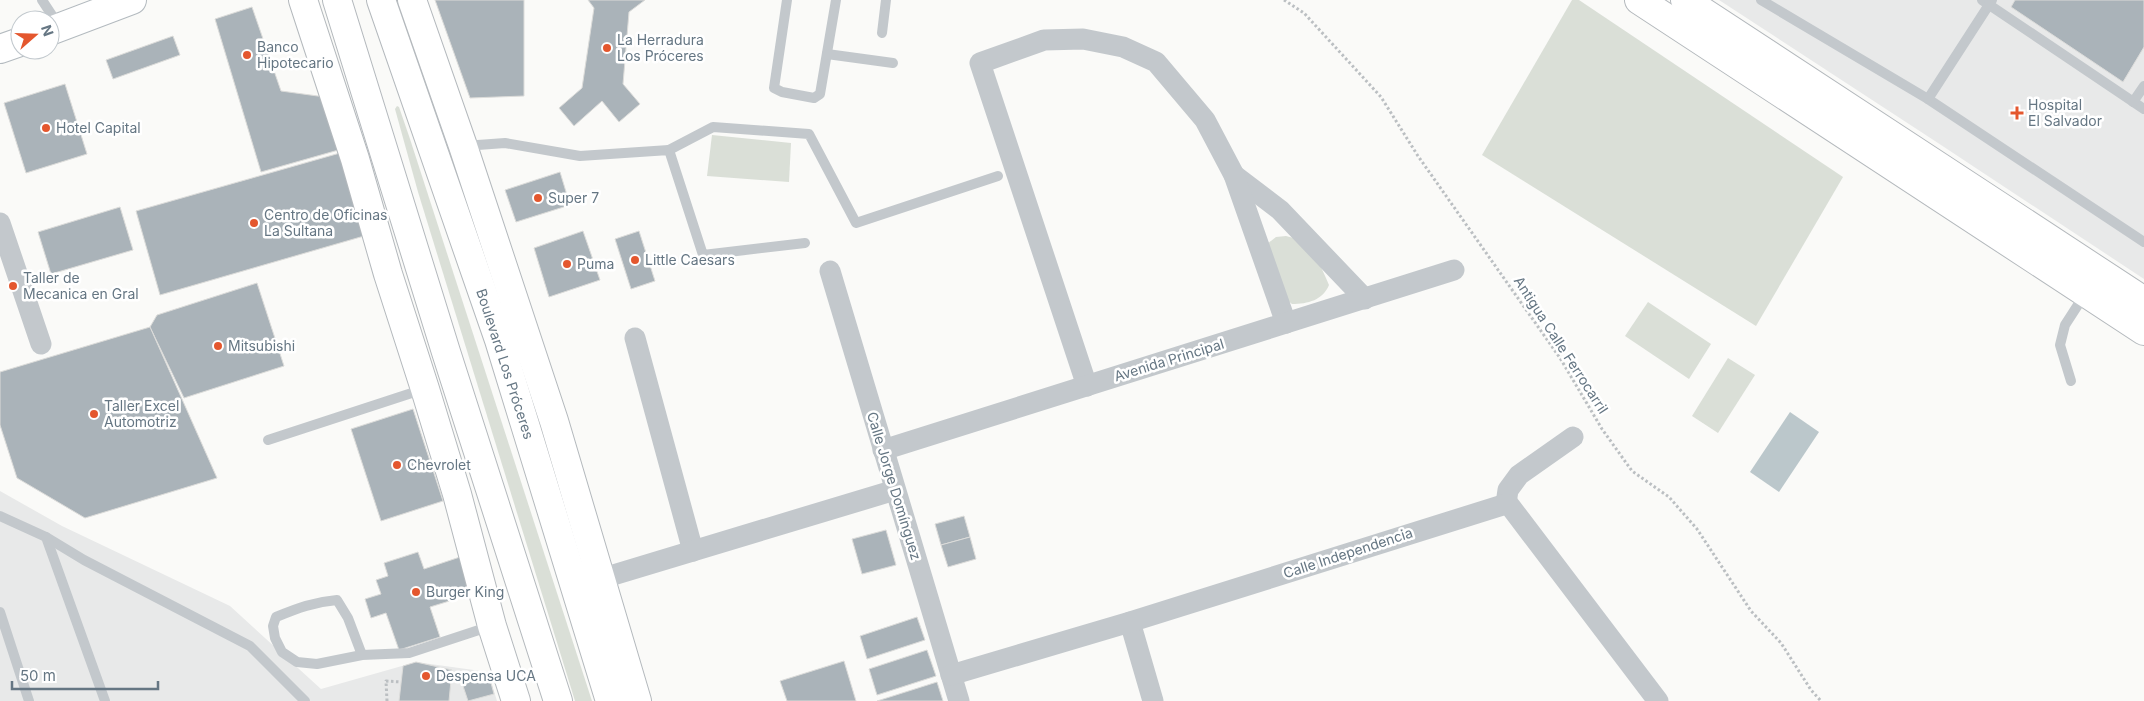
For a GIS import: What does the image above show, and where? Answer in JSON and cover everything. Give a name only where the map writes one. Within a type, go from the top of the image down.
[{"type":"main road","points":[[60,27],[132,0]]},
{"type":"main road","points":[[303,0],[355,159],[388,274],[457,494],[492,626],[516,701]]},
{"type":"main road","points":[[337,0],[446,352],[558,701]]},
{"type":"main road","name":"Boulevard Los Próceres","points":[[381,0],[390,31],[499,340],[610,701]]},
{"type":"main road","points":[[412,0],[463,146],[554,421],[638,701]]},
{"type":"main road","points":[[1639,0],[1727,43],[2093,282],[2144,331]]},
{"type":"main road","points":[[1685,0],[1727,43]]},
{"type":"main road","points":[[449,110],[480,226],[499,340]]},
{"type":"main road","points":[[355,159],[397,257],[422,309],[446,352]]},
{"type":"main road","points":[[2093,282],[2144,301]]},
{"type":"street","points":[[1087,386],[980,63],[1044,40],[1083,39],[1123,47],[1156,62],[1205,120],[1234,176],[1286,323]]},
{"type":"street","points":[[1234,176],[1280,210],[1366,299]]},
{"type":"street","points":[[0,223],[41,344]]},
{"type":"street","name":"Avenida Principal","points":[[883,450],[1454,270]]},
{"type":"street","name":"Calle Jorge Domínguez","points":[[830,271],[959,701]]},
{"type":"street","points":[[635,338],[693,551]]},
{"type":"street","points":[[1573,437],[1520,475],[1508,490],[1506,504],[1516,514],[1658,701]]},
{"type":"street","points":[[600,579],[895,490]]},
{"type":"street","name":"Calle Independencia","points":[[951,675],[1130,622],[1506,504]]},
{"type":"street","points":[[1130,622],[1153,701]]},
{"type":"lane","points":[[787,0],[774,88],[782,92],[814,98],[819,96],[836,0]]},
{"type":"lane","points":[[882,33],[886,0]]},
{"type":"lane","points":[[1761,0],[1928,99],[2144,242]]},
{"type":"lane","points":[[1928,99],[1988,2],[2144,109]]},
{"type":"lane","points":[[827,54],[892,63]]},
{"type":"lane","points":[[2133,102],[2144,86]]},
{"type":"lane","points":[[463,146],[506,143],[580,156],[669,150],[713,127],[809,134],[856,223],[998,176]]},
{"type":"lane","points":[[669,150],[703,255],[805,243]]},
{"type":"lane","points":[[2071,381],[2060,345],[2065,325],[2093,282]]},
{"type":"lane","points":[[268,440],[425,389]]},
{"type":"lane","points":[[0,516],[46,537],[84,560],[250,646],[304,701]]},
{"type":"lane","points":[[46,537],[105,701]]},
{"type":"lane","points":[[362,655],[348,618],[337,600],[317,602],[276,617],[273,626],[275,638],[282,652],[296,662],[317,664],[362,655],[409,653],[492,626]]},
{"type":"lane","points":[[0,612],[29,701]]},
{"type":"path","name":"Antigua Calle Ferrocarril","points":[[1284,0],[1304,13],[1381,97],[1418,156],[1560,358],[1602,429],[1632,472],[1669,497],[1697,529],[1751,611],[1781,643],[1811,690],[1821,701]]},
{"type":"path","points":[[386,701],[386,681],[401,682]]},
{"type":"shaded area","points":[[1572,0],[1579,0],[1843,177],[1756,326],[1482,155]]},
{"type":"shaded area","name":"Hospital El Salvador","points":[[1719,0],[2144,0],[2144,279],[1938,143]]},
{"type":"shaded area","points":[[397,106],[410,139],[592,701],[575,701],[418,192],[395,109]]},
{"type":"shaded area","points":[[712,135],[791,143],[789,182],[707,176]]},
{"type":"shaded area","points":[[1286,236],[1302,243],[1314,254],[1329,285],[1319,298],[1304,303],[1292,304],[1283,297],[1267,244],[1276,237]]},
{"type":"shaded area","points":[[1648,302],[1711,344],[1689,379],[1625,336]]},
{"type":"shaded area","points":[[1728,358],[1755,375],[1718,433],[1692,416]]},
{"type":"shaded area","points":[[1790,412],[1819,432],[1779,492],[1750,472]]},
{"type":"shaded area","points":[[0,491],[62,526],[230,606],[321,689],[416,662],[488,672],[497,701],[0,701]]},
{"type":"building","points":[[435,0],[524,0],[524,96],[470,98]]},
{"type":"building","name":"La Herradura Los Próceres","points":[[588,0],[645,0],[629,12],[623,84],[640,104],[619,122],[602,101],[574,126],[559,108],[582,88],[594,8]]},
{"type":"building","points":[[2015,0],[2144,0],[2144,47],[2123,82],[2011,7]]},
{"type":"building","name":"Banco Hipotecario","points":[[252,7],[281,91],[325,97],[342,149],[261,172],[215,19]]},
{"type":"building","points":[[173,36],[180,55],[113,79],[106,60]]},
{"type":"building","name":"Hotel Capital","points":[[65,84],[87,154],[26,173],[4,103]]},
{"type":"building","name":"Centro de Oficinas La Sultana","points":[[347,151],[371,234],[160,295],[136,211]]},
{"type":"building","name":"Super 7","points":[[560,172],[570,205],[516,222],[505,190]]},
{"type":"building","points":[[120,207],[133,250],[51,274],[38,232]]},
{"type":"building","name":"Puma","points":[[583,231],[600,280],[549,297],[534,248]]},
{"type":"building","name":"Little Caesars","points":[[639,231],[655,281],[631,289],[615,239]]},
{"type":"building","name":"Mitsubishi","points":[[257,283],[284,366],[184,398],[150,327],[157,315]]},
{"type":"building","name":"Taller Excel Automotriz","points":[[150,327],[217,478],[85,518],[17,478],[0,425],[0,372]]},
{"type":"building","name":"Chevrolet","points":[[413,409],[443,501],[381,521],[351,429]]},
{"type":"building","points":[[964,516],[970,537],[941,545],[935,524]]},
{"type":"building","points":[[886,530],[896,565],[862,574],[852,539]]},
{"type":"building","points":[[970,537],[976,559],[948,567],[941,545]]},
{"type":"building","points":[[418,552],[424,569],[460,557],[472,594],[430,607],[440,637],[399,650],[386,613],[371,618],[365,599],[381,594],[376,580],[388,576],[384,563]]},
{"type":"building","points":[[917,617],[925,640],[867,659],[860,636]]},
{"type":"building","points":[[927,650],[936,676],[877,695],[869,669]]},
{"type":"building","points":[[844,661],[856,701],[787,701],[780,681]]},
{"type":"building","name":"Despensa UCA","points":[[416,662],[452,670],[449,701],[399,701],[403,666]]},
{"type":"building","points":[[488,672],[494,694],[468,701],[461,680]]},
{"type":"building","points":[[937,682],[943,701],[877,701]]},
{"type":"place","name":"La Herradura Los Próceres","points":[[607,48]]},
{"type":"place","name":"Banco Hipotecario","points":[[247,55]]},
{"type":"place","name":"Hospital El Salvador","points":[[2017,113]]},
{"type":"place","name":"Hotel Capital","points":[[46,128]]},
{"type":"place","name":"Super 7","points":[[538,198]]},
{"type":"place","name":"Centro de Oficinas La Sultana","points":[[254,223]]},
{"type":"place","name":"Little Caesars","points":[[635,260]]},
{"type":"place","name":"Puma","points":[[567,264]]},
{"type":"place","name":"Taller de Mecanica en Gral","points":[[13,286]]},
{"type":"place","name":"Mitsubishi","points":[[218,346]]},
{"type":"place","name":"Taller Excel Automotriz","points":[[94,414]]},
{"type":"place","name":"Chevrolet","points":[[397,465]]},
{"type":"place","name":"Burger King","points":[[416,592]]},
{"type":"place","name":"Despensa UCA","points":[[426,676]]}]
